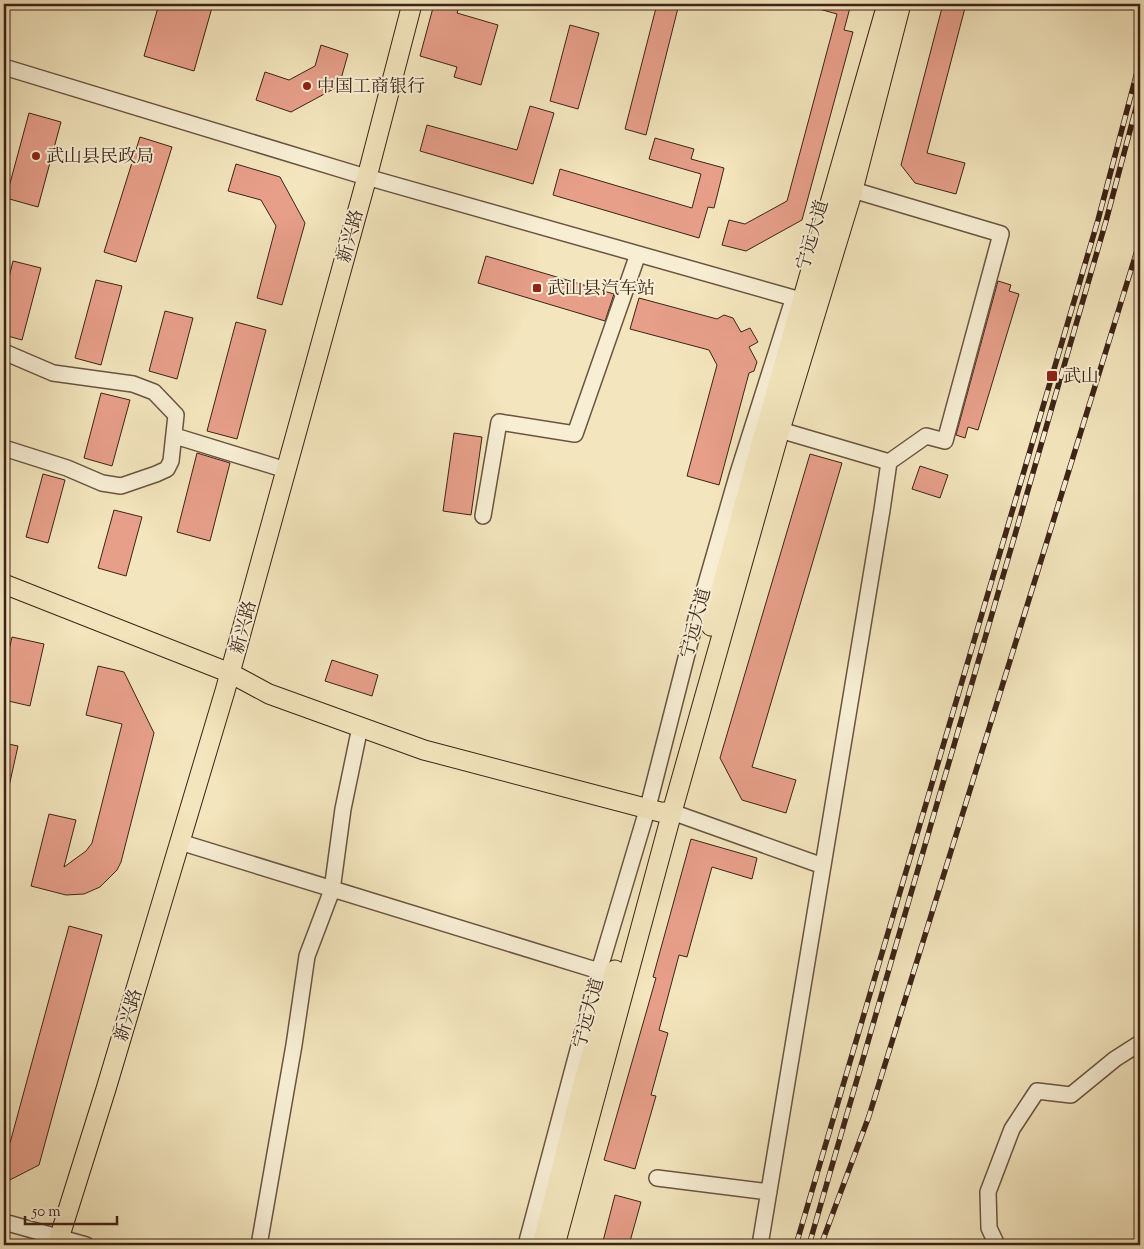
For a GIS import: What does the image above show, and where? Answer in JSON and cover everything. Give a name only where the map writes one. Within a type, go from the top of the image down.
[{"type":"main road","name":"新兴路","points":[[361,176],[400,4]]},
{"type":"main road","name":"新兴路","points":[[52,1241],[106,1089],[180,842],[224,672],[361,176],[412,4]]},
{"type":"main road","name":"宁远大道","points":[[542,1245],[580,1095],[754,469],[805,301],[887,4]]},
{"type":"main road","name":"宁远大道","points":[[555,1245],[660,810],[780,430],[805,301],[853,190],[901,4]]},
{"type":"main road","points":[[4,584],[224,672],[269,694],[424,750],[660,810]]},
{"type":"main road","name":"新兴路","points":[[52,1241],[95,1086],[224,672]]},
{"type":"street","name":"宁远大道","points":[[805,301],[878,4]]},
{"type":"street","points":[[4,67],[361,176],[805,301]]},
{"type":"street","points":[[760,1245],[889,462],[926,436],[945,441],[1001,234],[853,190]]},
{"type":"street","points":[[483,516],[499,422],[575,434],[638,254]]},
{"type":"street","points":[[4,352],[53,373],[133,384],[154,392],[176,415],[171,461],[166,469],[121,486],[102,483],[67,468],[4,448]]},
{"type":"street","points":[[780,430],[889,462]]},
{"type":"street","points":[[175,436],[281,468]]},
{"type":"street","points":[[259,1245],[294,1045],[307,956],[332,890],[343,809],[360,727]]},
{"type":"street","points":[[660,810],[823,866]]},
{"type":"street","name":"宁远大道","points":[[526,1245],[599,971],[660,810]]},
{"type":"street","points":[[180,842],[599,971]]},
{"type":"street","points":[[998,1245],[989,1228],[988,1192],[1012,1129],[1037,1092],[1071,1095],[1115,1059],[1140,1043]]},
{"type":"street","points":[[657,1178],[768,1192]]},
{"type":"street","points":[[4,1222],[52,1241],[86,1245]]},
{"type":"building","points":[[159,4],[213,4],[194,71],[144,56]]},
{"type":"building","points":[[434,4],[460,4],[457,13],[498,25],[481,85],[454,77],[457,67],[420,56]]},
{"type":"building","points":[[657,4],[679,4],[646,135],[625,129]]},
{"type":"building","points":[[812,4],[851,4],[844,30],[853,32],[802,220],[746,251],[722,245],[729,220],[745,224],[787,201],[837,14],[812,7]]},
{"type":"building","points":[[943,4],[966,4],[927,153],[965,163],[956,194],[915,183],[901,165]]},
{"type":"building","points":[[570,25],[599,33],[578,109],[550,101]]},
{"type":"building","points":[[321,45],[348,54],[339,86],[291,112],[256,100],[265,72],[289,80],[315,66]]},
{"type":"building","points":[[530,106],[554,113],[533,184],[420,151],[427,125],[517,150]]},
{"type":"building","points":[[29,113],[61,122],[38,207],[6,198]]},
{"type":"building","points":[[140,137],[172,147],[136,262],[104,252]]},
{"type":"building","points":[[655,138],[694,149],[691,159],[724,168],[714,208],[708,207],[699,238],[553,195],[560,169],[692,208],[701,174],[649,159]]},
{"type":"building","points":[[236,164],[280,177],[305,223],[282,305],[257,298],[276,226],[261,200],[228,191]]},
{"type":"building","points":[[486,256],[614,294],[605,321],[478,283]]},
{"type":"building","points":[[13,261],[41,268],[22,340],[4,335],[4,297]]},
{"type":"building","points":[[96,280],[122,286],[101,365],[75,358]]},
{"type":"building","points":[[998,281],[1011,285],[1009,291],[1019,294],[978,430],[968,427],[965,438],[956,435]]},
{"type":"building","points":[[639,298],[717,319],[724,315],[733,318],[741,332],[750,328],[758,342],[749,347],[757,362],[754,371],[749,373],[719,485],[687,476],[717,365],[709,350],[630,329]]},
{"type":"building","points":[[165,311],[193,318],[177,379],[149,371]]},
{"type":"building","points":[[236,322],[266,330],[237,439],[207,431]]},
{"type":"building","points":[[101,393],[130,400],[112,466],[84,458]]},
{"type":"building","points":[[454,433],[482,437],[471,515],[443,511]]},
{"type":"building","points":[[197,453],[230,463],[210,541],[177,532]]},
{"type":"building","points":[[810,454],[842,463],[752,767],[796,780],[786,813],[742,800],[720,758]]},
{"type":"building","points":[[920,466],[948,475],[940,498],[912,489]]},
{"type":"building","points":[[43,474],[65,480],[48,543],[26,537]]},
{"type":"building","points":[[114,510],[142,517],[126,576],[98,568]]},
{"type":"building","points":[[12,637],[44,644],[30,706],[4,700],[4,672]]},
{"type":"building","points":[[332,660],[378,675],[372,696],[325,681]]},
{"type":"building","points":[[98,666],[124,672],[154,733],[121,862],[117,870],[100,887],[84,894],[66,895],[31,886],[49,814],[76,820],[64,867],[86,851],[92,843],[122,724],[86,715]]},
{"type":"building","points":[[4,743],[18,746],[8,791],[4,791]]},
{"type":"building","points":[[691,839],[757,858],[752,879],[712,867],[687,957],[679,955],[659,1030],[668,1033],[651,1095],[656,1096],[635,1169],[604,1160],[656,978],[653,977]]},
{"type":"building","points":[[69,926],[102,935],[39,1165],[4,1183],[4,1146],[10,1143]]},
{"type":"building","points":[[615,1195],[641,1202],[629,1245],[602,1245]]},
{"type":"railway","points":[[796,1245],[1098,220],[1140,61]]},
{"type":"railway","points":[[809,1245],[1106,221],[1140,93]]},
{"type":"railway","points":[[821,1245],[869,1116],[1140,241]]},
{"type":"place","name":"中国工商银行","points":[[307,86]]},
{"type":"place","name":"武山县民政局","points":[[36,156]]},
{"type":"place","name":"武山县汽车站","points":[[537,288]]},
{"type":"place","name":"武山","points":[[1052,376]]}]
